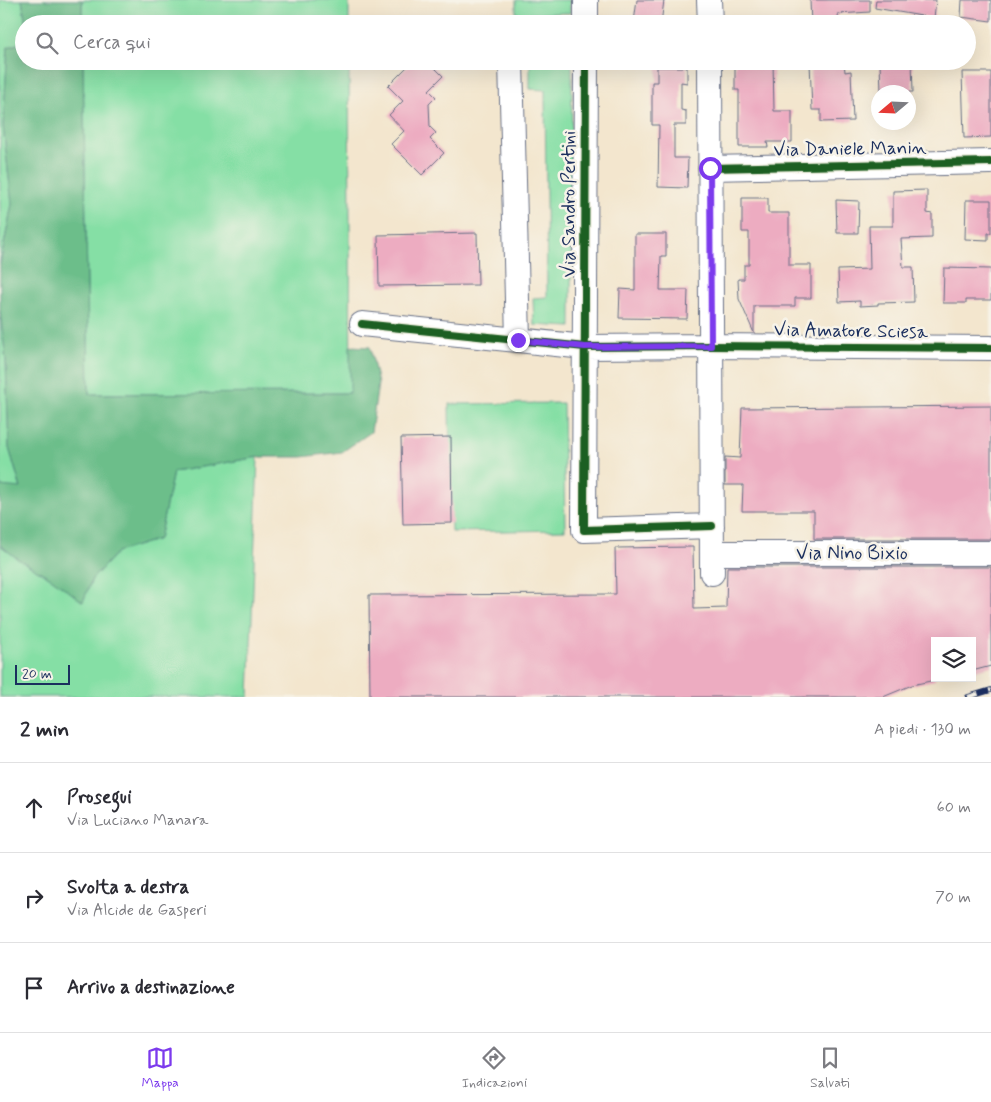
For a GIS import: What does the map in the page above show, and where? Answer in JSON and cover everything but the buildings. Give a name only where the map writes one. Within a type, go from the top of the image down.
[{"type":"street","points":[[586,0],[586,15]]},
{"type":"street","points":[[710,0],[710,15]]},
{"type":"street","points":[[511,70],[518,340]]},
{"type":"street","name":"Via Sandro Pertini","points":[[586,70],[584,530],[712,526]]},
{"type":"street","points":[[710,70],[712,526]]},
{"type":"street","name":"Via Daniele Manin","points":[[710,168],[991,162]]},
{"type":"street","name":"Via Amatore Sciesa","points":[[362,324],[585,347],[991,348]]},
{"type":"street","name":"Via Nino Bixio","points":[[712,526],[712,563],[991,553]]},
{"type":"green space","points":[[0,0],[22,0],[24,15],[15,15],[15,45],[8,47],[3,126],[12,204],[0,264]]},
{"type":"green space","points":[[22,0],[82,0],[82,15],[24,15]]},
{"type":"green space","points":[[82,0],[349,0],[349,15],[82,15]]},
{"type":"green space","points":[[516,0],[570,0],[570,13],[516,14]]},
{"type":"green space","points":[[15,45],[15,70],[83,70],[89,394],[350,393],[350,346],[370,347],[378,384],[371,432],[342,452],[302,457],[258,457],[173,472],[159,539],[117,552],[92,579],[83,602],[51,578],[18,559],[0,545],[0,486],[21,488],[9,448],[6,360],[0,311],[0,265],[12,204],[3,126],[8,47]]},
{"type":"green space","points":[[83,70],[349,70],[351,393],[89,394]]},
{"type":"green space","points":[[530,70],[572,70],[571,327],[534,325],[533,298],[547,297],[545,90],[530,89]]},
{"type":"green space","points":[[0,311],[6,360],[9,448],[21,489],[0,486]]},
{"type":"green space","points":[[563,403],[565,530],[451,532],[449,404]]},
{"type":"green space","points":[[258,457],[249,697],[0,697],[0,545],[18,559],[51,578],[83,601],[92,579],[117,552],[159,539],[173,472]]},
{"type":"railway","points":[[968,697],[991,690]]},
{"type":"cycle path","points":[[586,70],[584,530],[712,526]]},
{"type":"cycle path","points":[[710,168],[991,162]]},
{"type":"cycle path","points":[[362,324],[585,347],[991,348]]},
{"type":"route","points":[[518,340],[585,347],[711,346],[710,168]]}]
